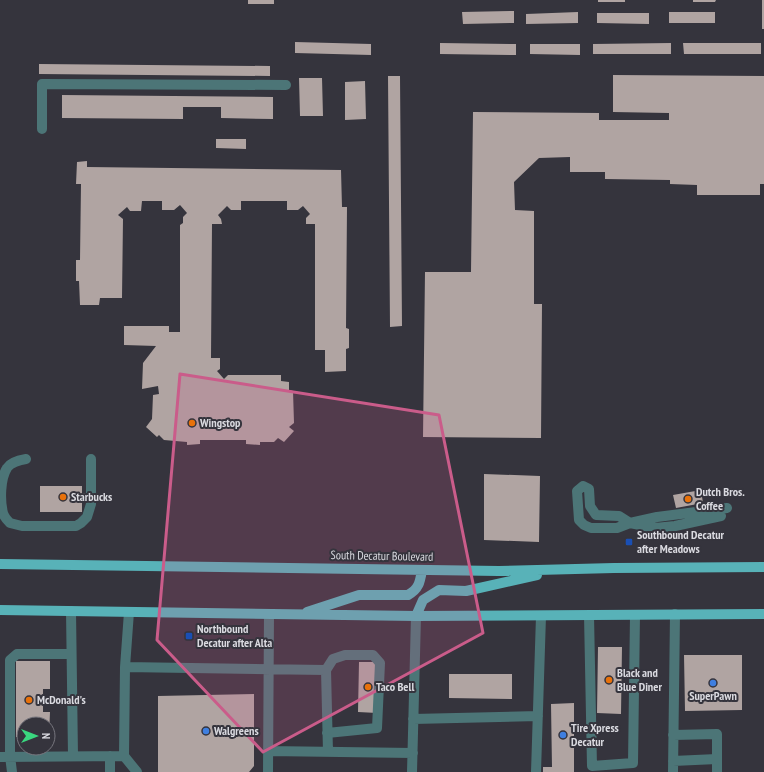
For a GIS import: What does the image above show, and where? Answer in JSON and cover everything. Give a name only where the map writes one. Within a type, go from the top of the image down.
[{"type":"main road","name":"South Decatur Boulevard","points":[[0,564],[422,570],[559,570],[764,567]]},
{"type":"main road","points":[[299,615],[359,595],[408,595],[414,592],[420,584],[422,570]]},
{"type":"main road","points":[[416,616],[423,600],[439,590],[466,591],[559,570]]},
{"type":"main road","points":[[0,610],[416,616],[764,614]]},
{"type":"street","points":[[42,129],[42,84],[286,85]]},
{"type":"street","points":[[26,459],[18,461],[7,467],[4,475],[2,493],[3,513],[10,523],[22,526],[76,526],[87,518],[91,504],[91,459]]},
{"type":"street","points":[[630,523],[619,516],[596,515],[590,506],[589,489],[583,481],[577,491],[577,514],[579,520],[584,525],[592,528],[617,528],[630,523],[656,517],[724,512]]},
{"type":"street","points":[[71,611],[73,756]]},
{"type":"street","points":[[129,612],[125,668],[124,756],[137,772]]},
{"type":"street","points":[[268,614],[268,772]]},
{"type":"street","points":[[673,772],[675,614]]},
{"type":"street","points":[[589,615],[592,766],[614,768],[633,763],[636,615]]},
{"type":"street","points":[[412,772],[416,616]]},
{"type":"street","points":[[536,772],[541,616]]},
{"type":"street","points":[[12,772],[5,756],[10,660],[17,654],[71,654]]},
{"type":"street","points":[[327,733],[377,728],[380,663],[373,655],[345,655],[333,659],[326,670],[327,733],[328,752]]},
{"type":"street","points":[[125,668],[326,670]]},
{"type":"street","points":[[414,718],[538,716]]},
{"type":"street","points":[[673,735],[717,734],[717,772]]},
{"type":"street","points":[[268,751],[413,753]]},
{"type":"street","points":[[5,756],[124,756]]},
{"type":"street","points":[[110,756],[110,772]]},
{"type":"street","points":[[673,760],[717,759]]},
{"type":"highlighted area","points":[[180,374],[439,415],[483,633],[263,752],[157,640]]},
{"type":"building","points":[[248,0],[274,0],[274,4],[248,4]]},
{"type":"building","points":[[598,0],[625,0],[625,2],[598,2]]},
{"type":"building","points":[[693,0],[716,0],[715,2],[693,2]]},
{"type":"building","points":[[762,0],[764,0],[764,29],[762,29]]},
{"type":"building","points":[[514,11],[514,23],[463,24],[462,12]]},
{"type":"building","points":[[578,12],[578,23],[526,24],[526,14]]},
{"type":"building","points":[[669,12],[715,12],[715,23],[669,23]]},
{"type":"building","points":[[597,13],[649,13],[649,24],[597,23]]},
{"type":"building","points":[[295,42],[371,44],[371,55],[295,53]]},
{"type":"building","points":[[440,43],[516,44],[516,55],[440,54]]},
{"type":"building","points":[[671,43],[671,54],[593,54],[593,44]]},
{"type":"building","points":[[683,43],[761,43],[761,54],[684,54]]},
{"type":"building","points":[[530,44],[580,44],[580,55],[530,54]]},
{"type":"building","points":[[39,64],[270,66],[270,76],[39,74]]},
{"type":"building","points":[[613,75],[764,76],[764,184],[760,184],[760,195],[697,195],[697,185],[670,184],[670,180],[605,179],[605,172],[570,172],[570,157],[539,158],[514,182],[515,210],[534,211],[534,304],[542,304],[541,438],[423,437],[425,272],[471,272],[473,112],[599,113],[599,120],[669,120],[669,113],[613,112]]},
{"type":"building","points":[[388,76],[400,76],[402,326],[390,327]]},
{"type":"building","points":[[299,78],[322,78],[323,116],[300,116]]},
{"type":"building","points":[[365,81],[366,119],[345,120],[345,82]]},
{"type":"building","points":[[62,95],[273,97],[273,119],[221,118],[221,107],[183,107],[183,119],[62,118]]},
{"type":"building","points":[[216,139],[246,139],[246,149],[216,148]]},
{"type":"building","points":[[87,161],[87,167],[341,170],[342,207],[347,207],[346,328],[349,329],[349,348],[346,349],[346,371],[325,372],[325,350],[315,350],[315,224],[306,224],[306,218],[310,214],[303,206],[298,210],[287,210],[287,201],[241,201],[241,210],[231,210],[227,206],[218,215],[222,224],[212,224],[211,358],[220,358],[220,369],[217,371],[224,379],[228,375],[281,375],[281,381],[289,382],[289,390],[293,391],[294,423],[289,427],[294,431],[284,442],[278,438],[274,442],[260,442],[260,445],[246,444],[246,440],[200,440],[200,444],[187,445],[187,442],[164,440],[159,435],[157,437],[146,427],[152,419],[153,395],[159,394],[158,386],[142,389],[143,363],[156,346],[124,345],[124,326],[169,326],[169,332],[180,332],[180,225],[183,223],[183,217],[187,213],[180,205],[174,210],[162,210],[162,201],[142,201],[141,211],[130,211],[127,207],[118,215],[123,219],[122,298],[100,298],[99,305],[80,305],[79,281],[76,281],[76,260],[80,260],[81,184],[76,184],[77,162]]},
{"type":"building","points":[[484,474],[540,476],[539,542],[484,540]]},
{"type":"building","name":"Starbucks","points":[[40,486],[82,486],[82,493],[86,493],[86,501],[82,501],[82,512],[40,512]]},
{"type":"building","name":"Dutch Bros. Coffee","points":[[701,490],[703,503],[676,508],[673,495]]},
{"type":"building","name":"Black and Blue Diner","points":[[598,647],[622,647],[621,714],[597,713]]},
{"type":"building","name":"SuperPawn","points":[[684,655],[742,655],[742,710],[685,711]]},
{"type":"building","name":"McDonald's","points":[[16,661],[50,661],[50,689],[43,689],[43,712],[50,712],[50,716],[16,716]]},
{"type":"building","name":"Taco Bell","points":[[359,662],[378,662],[377,713],[358,712]]},
{"type":"building","points":[[449,674],[512,674],[512,699],[449,698]]},
{"type":"building","name":"Walgreens","points":[[254,694],[254,766],[249,772],[158,772],[158,696]]},
{"type":"building","name":"Tire Xpress Decatur","points":[[574,703],[574,772],[543,772],[543,767],[552,767],[551,704]]},
{"type":"place","name":"Wingstop","points":[[192,423]]},
{"type":"place","name":"Starbucks","points":[[63,497]]},
{"type":"place","name":"Dutch Bros. Coffee","points":[[688,499]]},
{"type":"place","name":"Southbound Decatur after Meadows","points":[[629,542]]},
{"type":"place","name":"Northbound Decatur after Alta","points":[[189,636]]},
{"type":"place","name":"Black and Blue Diner","points":[[609,680]]},
{"type":"place","name":"SuperPawn","points":[[713,683]]},
{"type":"place","name":"Taco Bell","points":[[368,687]]},
{"type":"place","name":"McDonald's","points":[[29,700]]},
{"type":"place","name":"Walgreens","points":[[206,731]]},
{"type":"place","name":"Tire Xpress Decatur","points":[[563,735]]}]
